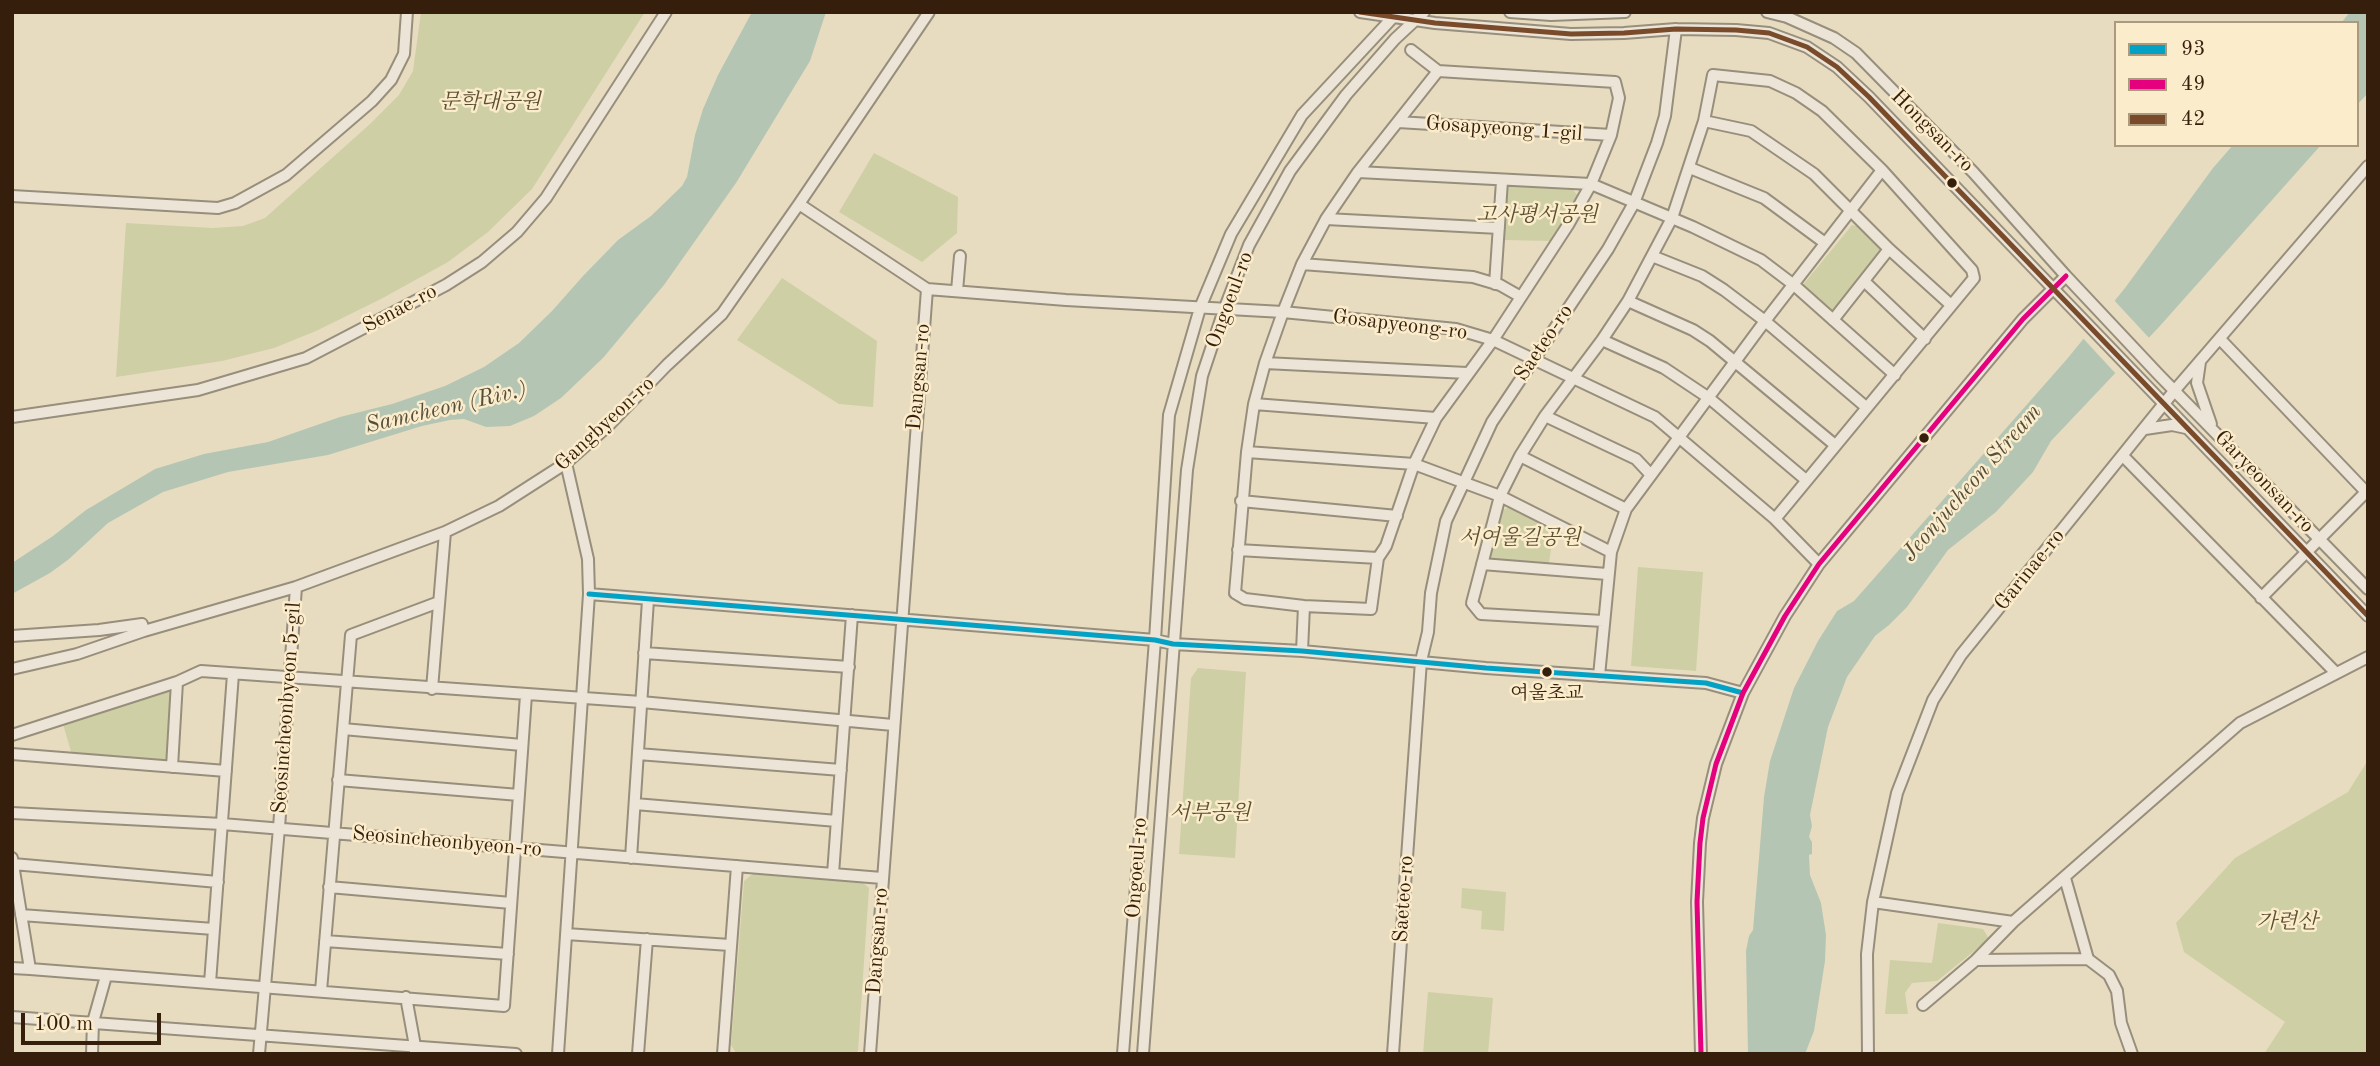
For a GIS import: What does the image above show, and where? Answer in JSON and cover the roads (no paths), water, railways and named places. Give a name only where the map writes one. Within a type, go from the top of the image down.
[{"type":"street","points":[[12,196],[218,208],[235,203],[286,175],[372,101],[391,80],[404,54],[407,12]]},
{"type":"street","name":"Senae-ro","points":[[12,417],[198,390],[306,358],[446,285],[482,262],[517,232],[546,198],[666,12]]},
{"type":"street","name":"Hongsan-ro","points":[[1360,12],[1421,16],[1571,34],[1676,29],[1736,30],[1769,33],[1807,47],[1837,67],[1869,97],[2147,388]]},
{"type":"street","points":[[1510,12],[1551,15],[1625,12]]},
{"type":"street","name":"Hongsan-ro","points":[[1766,12],[1787,17],[1834,38],[1856,52],[1973,172],[2160,375]]},
{"type":"street","name":"Gangbyeon-ro","points":[[12,669],[77,654],[144,631],[296,587],[445,532],[499,506],[566,463],[609,425],[667,365],[722,314],[929,13]]},
{"type":"street","name":"Ongoeul-ro","points":[[1123,1054],[1155,640],[1169,415],[1200,308],[1231,234],[1302,115],[1396,14]]},
{"type":"street","name":"Ongoeul-ro","points":[[1143,1054],[1187,470],[1202,376],[1250,245],[1290,171],[1346,95],[1404,30],[1421,16]]},
{"type":"street","name":"Saeteo-ro","points":[[1393,1054],[1421,661],[1428,632],[1431,593],[1446,521],[1492,422],[1608,249],[1634,203],[1665,116],[1676,29]]},
{"type":"street","points":[[1302,651],[1304,606],[1371,609],[1378,558],[1386,546],[1414,464],[1436,418],[1493,340],[1568,225],[1591,184],[1611,135],[1619,98],[1615,82],[1438,71],[1411,50]]},
{"type":"street","name":"Gosapyeong 1-gil","points":[[1304,606],[1245,599],[1235,593],[1241,501],[1254,404],[1283,312],[1302,264],[1326,219],[1358,172],[1438,71]]},
{"type":"street","points":[[1603,621],[1481,614],[1472,603],[1500,496],[1520,456],[1545,416],[1628,301],[1672,218],[1704,121],[1713,75],[1770,81],[1796,93],[1822,111],[1923,215],[1972,270],[1974,278],[1775,519]]},
{"type":"street","points":[[1704,121],[1751,131],[1814,174],[1889,249],[1951,305]]},
{"type":"street","name":"Gosapyeong 1-gil","points":[[1398,122],[1611,135]]},
{"type":"street","name":"Garinae-ro","points":[[1868,1054],[1867,954],[1873,902],[1897,793],[1933,700],[1961,654],[2175,390],[2368,166]]},
{"type":"street","points":[[1690,168],[1764,198],[1825,243]]},
{"type":"street","points":[[1599,676],[1607,574],[1611,552],[1626,509],[1765,321],[1882,170]]},
{"type":"street","points":[[1358,172],[1591,184],[1761,260],[1794,285],[1895,374]]},
{"type":"street","points":[[1495,284],[1502,181]]},
{"type":"street","points":[[799,204],[927,289]]},
{"type":"street","points":[[1326,219],[1499,228]]},
{"type":"street","points":[[1833,320],[1889,249]]},
{"type":"street","points":[[957,291],[960,256]]},
{"type":"street","points":[[1652,256],[1702,276],[1724,290],[1765,321],[1866,407]]},
{"type":"street","points":[[1302,264],[1473,277],[1521,297]]},
{"type":"street","points":[[1701,1054],[1697,902],[1700,843],[1716,764],[1743,692],[1785,616],[1819,565],[2014,329],[2053,288],[2070,280]]},
{"type":"street","points":[[1864,281],[1925,339]]},
{"type":"street","name":"Ongoeul-ro","points":[[927,289],[1200,308]]},
{"type":"street","name":"Dangsan-ro","points":[[870,1054],[927,289]]},
{"type":"street","points":[[1628,301],[1693,330],[1710,341],[1835,445]]},
{"type":"street","name":"Gosapyeong-ro","points":[[1200,308],[1283,312],[1457,329],[1493,340],[1655,418],[1775,519],[1819,565]]},
{"type":"street","points":[[2220,338],[2367,492],[2318,538],[2261,598]]},
{"type":"street","points":[[1602,340],[1664,368],[1709,398],[1806,480]]},
{"type":"street","points":[[2200,361],[2197,383],[2211,426]]},
{"type":"street","points":[[1265,363],[1467,373]]},
{"type":"street","name":"Garyeonsan-ro","points":[[2160,375],[2368,589]]},
{"type":"street","name":"Garyeonsan-ro","points":[[2147,388],[2368,616]]},
{"type":"street","points":[[1254,404],[1436,418]]},
{"type":"street","points":[[1545,416],[1636,459],[1651,475]]},
{"type":"street","points":[[2145,429],[2172,425],[2186,428]]},
{"type":"street","points":[[1247,452],[1414,464],[1500,496],[1611,552]]},
{"type":"street","points":[[1520,456],[1626,509]]},
{"type":"street","points":[[2123,456],[2336,673]]},
{"type":"street","points":[[558,1054],[589,594],[588,559],[566,463]]},
{"type":"street","points":[[1241,501],[1397,516]]},
{"type":"street","points":[[432,688],[445,532]]},
{"type":"street","points":[[1238,550],[1378,558]]},
{"type":"street","points":[[1482,564],[1607,574]]},
{"type":"street","name":"Seosincheonbyeon 5-gil","points":[[260,1054],[296,587]]},
{"type":"street","points":[[589,594],[901,618],[1155,640],[1173,644],[1302,651],[1706,683],[1743,692]]},
{"type":"street","points":[[631,858],[648,600]]},
{"type":"street","points":[[321,991],[351,635],[439,602]]},
{"type":"street","points":[[833,874],[852,615]]},
{"type":"street","points":[[12,636],[142,624],[144,631]]},
{"type":"street","points":[[99,630],[122,639]]},
{"type":"street","points":[[644,653],[849,667]]},
{"type":"street","points":[[1923,1005],[1976,960],[2013,922],[2240,723],[2368,657]]},
{"type":"street","points":[[12,735],[177,682],[201,671],[641,702],[893,725]]},
{"type":"street","points":[[210,984],[233,674]]},
{"type":"street","points":[[172,766],[177,682]]},
{"type":"street","points":[[12,968],[504,1006],[526,695]]},
{"type":"street","points":[[342,730],[522,745]]},
{"type":"street","points":[[12,754],[226,771]]},
{"type":"street","points":[[638,754],[841,769]]},
{"type":"street","points":[[338,780],[519,795]]},
{"type":"street","points":[[635,804],[837,821]]},
{"type":"street","name":"Seosincheonbyeon-ro","points":[[12,813],[279,828],[882,878]]},
{"type":"street","points":[[12,858],[30,969]]},
{"type":"street","points":[[13,864],[218,881]]},
{"type":"street","points":[[723,1054],[737,866]]},
{"type":"street","points":[[2064,878],[2088,959],[2109,975],[2117,992],[2121,1023],[2132,1054]]},
{"type":"street","points":[[329,887],[511,903]]},
{"type":"street","points":[[1873,902],[2013,922]]},
{"type":"street","points":[[21,915],[214,929]]},
{"type":"street","points":[[566,934],[730,945]]},
{"type":"street","points":[[638,1054],[647,939]]},
{"type":"street","points":[[324,941],[508,954]]},
{"type":"street","points":[[1976,960],[2088,959]]},
{"type":"street","points":[[92,1054],[93,1022],[106,976]]},
{"type":"street","points":[[406,997],[415,1050]]},
{"type":"street","points":[[12,1017],[261,1035],[415,1050],[516,1054]]},
{"type":"water","name":"Samcheon (Riv.)","points":[[752,12],[826,12],[810,61],[736,183],[664,285],[603,358],[561,398],[534,416],[510,426],[486,427],[464,419],[450,420],[328,455],[228,472],[163,492],[108,523],[69,559],[12,594],[12,563],[86,510],[155,469],[204,454],[268,442],[340,417],[392,404],[445,386],[484,367],[519,343],[618,240],[651,216],[682,186],[687,177],[703,109]]},
{"type":"water","points":[[2350,12],[2368,12],[2368,93],[2359,103],[2359,21],[2343,21]]},
{"type":"water","name":"Jeonjucheon Stream","points":[[2231,147],[2319,147],[2159,327],[2051,441],[2033,472],[1996,512],[1948,550],[1907,607],[1875,636],[1847,677],[1828,727],[1810,815],[1810,875],[1821,903],[1826,935],[1825,961],[1814,1031],[1805,1054],[1748,1054],[1746,951],[1753,930],[1764,797],[1770,761],[1794,688],[1818,641],[1837,611],[1854,601],[2067,359],[2125,288]]},
{"type":"place","name":"여울초교","points":[[1547,672]]},
{"type":"park label","name":"문학대공원","points":[[490,102]]},
{"type":"park label","name":"고사평서공원","points":[[1537,215]]},
{"type":"park label","name":"서여울길공원","points":[[1520,538]]},
{"type":"park label","name":"서부공원","points":[[1210,813]]},
{"type":"park label","name":"가련산","points":[[2287,922]]}]
